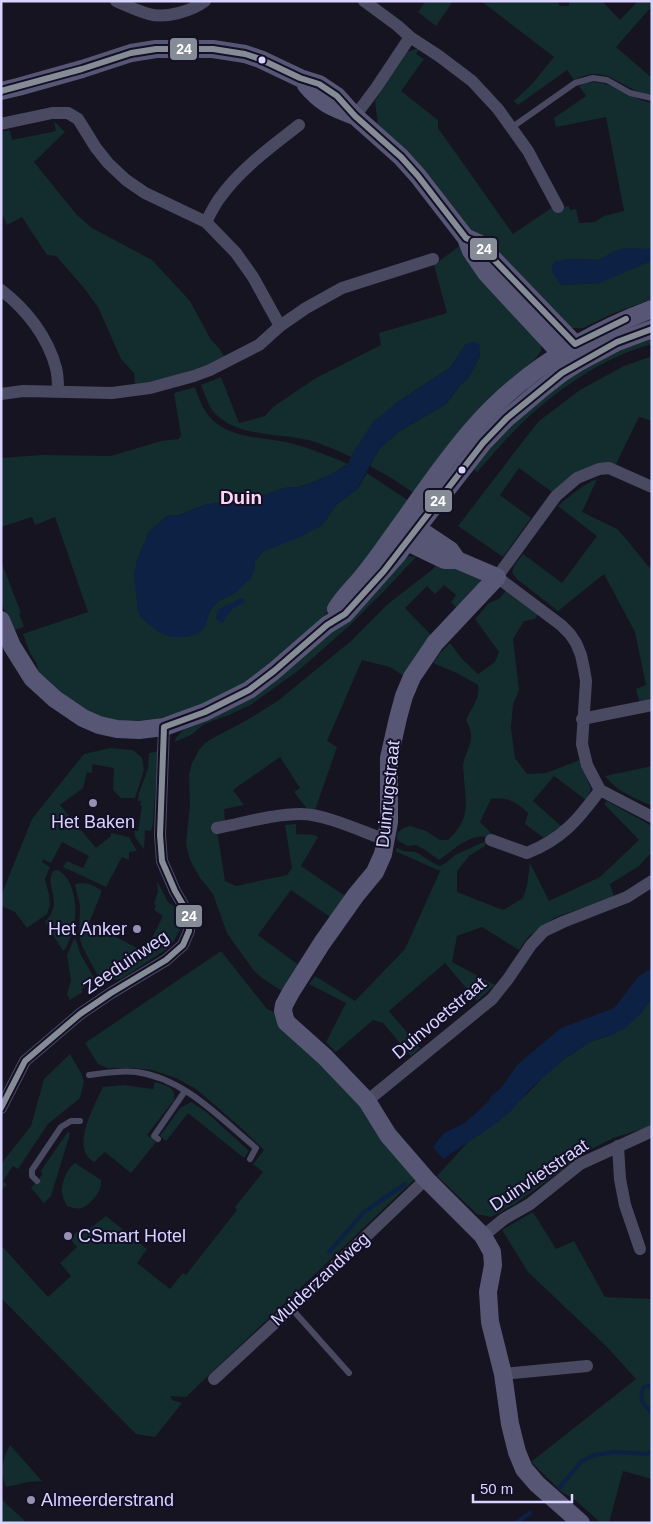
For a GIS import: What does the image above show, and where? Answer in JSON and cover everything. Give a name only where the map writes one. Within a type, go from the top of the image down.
[{"type":"street","points":[[116,1],[151,15],[188,11],[205,1]]},
{"type":"street","points":[[364,1],[410,37],[472,81],[498,109],[528,151],[558,207]]},
{"type":"street","points":[[355,116],[410,37]]},
{"type":"street","points":[[1,91],[131,53],[156,49],[214,49],[245,54],[318,84],[331,92],[401,157],[466,238],[471,251],[486,273],[581,362]]},
{"type":"street","points":[[1,124],[52,113],[68,113],[78,119],[96,148],[108,163],[126,180],[145,193],[206,222],[236,253],[253,278],[280,326]]},
{"type":"street","points":[[206,222],[219,198],[240,174],[299,124]]},
{"type":"street","points":[[1,394],[22,391],[112,392],[150,388],[182,380],[210,370],[259,345],[280,326],[312,304],[342,288],[433,259]]},
{"type":"street","points":[[1,290],[24,310],[38,329],[49,349],[57,370],[58,391]]},
{"type":"street","points":[[1,620],[12,646],[32,678],[55,699],[83,718],[99,725],[117,729],[139,730],[164,727],[204,712],[249,690],[328,625],[345,614],[384,571],[454,452],[491,409],[520,383],[568,349],[623,320],[652,309]]},
{"type":"street","points":[[407,533],[483,443],[507,418],[562,373],[617,342],[652,329]]},
{"type":"street","points":[[497,577],[556,496],[577,478],[599,469],[609,468],[652,486]]},
{"type":"street","points":[[407,533],[445,560],[458,560],[497,577],[561,625],[573,638],[581,655],[586,681],[582,719],[582,744],[587,765],[600,790],[652,817]]},
{"type":"street","name":"Duinrugstraat","points":[[367,1101],[325,1057],[286,1022],[283,1010],[284,1005],[322,943],[375,872],[383,854],[389,822],[389,758],[398,718],[412,677],[435,643],[497,577]]},
{"type":"street","points":[[582,719],[652,705]]},
{"type":"street","name":"Zeeduinweg","points":[[1,1108],[25,1061],[80,1014],[166,960],[183,945],[189,931],[188,915],[162,861],[160,835],[164,727]]},
{"type":"street","points":[[492,840],[527,853],[543,847],[572,826],[600,790]]},
{"type":"street","points":[[217,828],[301,814],[322,818],[386,840]]},
{"type":"street","name":"Duinvoetstraat","points":[[367,1101],[492,999],[531,945],[544,931],[627,897],[652,881]]},
{"type":"street","points":[[367,1101],[388,1135],[426,1180],[482,1236],[492,1252],[493,1265],[488,1292],[490,1322],[503,1374],[510,1424],[517,1452],[524,1469],[537,1484],[581,1523]]},
{"type":"street","name":"Duinvlietstraat","points":[[482,1236],[504,1219],[530,1204],[580,1164],[652,1131]]},
{"type":"street","name":"Duinvlietstraat","points":[[618,1146],[620,1179],[625,1206],[640,1249]]},
{"type":"street","name":"Muiderzandweg","points":[[214,1379],[426,1180]]},
{"type":"street","points":[[503,1374],[587,1366]]},
{"type":"lane","points":[[511,128],[575,83],[586,79],[607,80],[630,93],[652,98]]},
{"type":"lane","points":[[89,1075],[134,1072],[155,1076],[174,1084],[199,1101],[256,1148],[250,1160]]},
{"type":"lane","points":[[156,1137],[185,1091]]},
{"type":"lane","points":[[37,1181],[32,1176],[32,1170],[61,1127],[71,1121],[80,1121]]},
{"type":"lane","points":[[291,1308],[349,1373]]},
{"type":"green space","points":[[426,1],[453,1],[436,26],[418,12]]},
{"type":"green space","points":[[481,1],[557,1],[560,6],[569,6],[569,1],[602,1],[620,20],[638,1],[652,1],[652,6],[616,47],[652,78],[652,94],[632,89],[606,76],[597,74],[586,75],[574,80],[567,70],[518,105],[514,101],[532,84],[554,57]]},
{"type":"green space","points":[[419,49],[416,54],[424,59],[401,91],[438,120],[438,128],[513,234],[553,207],[555,209],[569,206],[570,210],[576,209],[579,223],[595,222],[604,216],[624,211],[606,117],[556,127],[554,118],[586,96],[579,86],[598,82],[607,84],[652,103],[652,249],[620,249],[598,260],[570,259],[555,262],[561,285],[599,283],[645,263],[652,262],[652,299],[612,314],[583,328],[572,328],[561,323],[467,228],[378,126],[375,101],[407,52]]},
{"type":"green space","points":[[54,121],[65,132],[34,162],[76,214],[92,228],[152,260],[190,301],[211,340],[225,358],[181,374],[135,385],[134,373],[121,359],[98,307],[84,288],[56,256],[47,255],[22,217],[7,225],[1,212],[1,132],[10,130],[12,140],[56,131]]},
{"type":"green space","points":[[462,244],[541,345],[541,351],[521,378],[418,496],[370,466],[379,449],[398,432],[446,404],[461,384],[469,377],[480,356],[477,344],[466,344],[450,368],[396,403],[354,451],[351,457],[330,447],[308,440],[262,434],[239,428],[220,418],[210,407],[201,385],[221,377],[239,423],[265,416],[273,407],[316,378],[381,345],[379,333],[447,313],[434,265]]},
{"type":"green space","points":[[652,332],[652,344],[615,358],[579,378],[545,402],[516,429],[477,472],[473,469],[476,457],[550,387]]},
{"type":"green space","points":[[652,356],[652,421],[639,417],[616,464],[552,492],[519,468],[500,495],[531,518],[503,557],[458,526],[539,421],[580,390],[624,366]]},
{"type":"green space","points":[[195,387],[206,412],[223,428],[244,435],[297,445],[348,464],[332,474],[311,483],[298,487],[284,488],[240,504],[215,503],[204,505],[179,515],[167,516],[149,532],[137,560],[138,611],[205,625],[209,612],[218,601],[235,593],[255,570],[255,561],[262,552],[322,525],[337,504],[357,489],[367,473],[412,503],[338,602],[308,633],[250,679],[229,692],[183,712],[156,719],[117,722],[103,721],[71,702],[38,672],[37,664],[30,653],[23,634],[88,612],[55,517],[35,525],[32,517],[1,527],[1,458],[42,455],[111,456],[161,441],[179,439],[181,435],[174,393]]},
{"type":"green space","points":[[597,479],[582,512],[617,529],[652,571],[652,701],[640,704],[636,689],[646,685],[635,632],[604,574],[558,611],[517,579],[512,572],[523,554],[562,583],[597,536],[558,506],[581,488]]},
{"type":"green space","points":[[416,557],[349,626],[299,670],[252,704],[204,724],[191,735],[174,742],[181,732],[213,715],[401,558]]},
{"type":"green space","points":[[1,561],[21,613],[19,614],[24,627],[14,630],[1,603]]},
{"type":"green space","points":[[438,562],[460,569],[480,579],[481,583],[459,610],[451,602],[456,595],[444,585],[435,594],[427,586],[405,608],[431,635],[407,678],[390,667],[362,660],[327,741],[337,747],[315,810],[308,810],[294,792],[300,788],[280,757],[233,790],[244,805],[224,809],[225,822],[216,824],[225,881],[236,886],[287,875],[292,868],[285,825],[296,824],[296,834],[318,837],[301,866],[348,898],[333,919],[291,890],[258,935],[300,966],[285,993],[254,971],[234,943],[227,933],[213,894],[200,878],[190,860],[186,844],[190,804],[189,775],[192,763],[205,743],[279,700],[351,641],[388,604],[433,569]]},
{"type":"green space","points":[[507,589],[538,613],[535,619],[524,621],[513,639],[519,690],[513,705],[511,728],[515,758],[527,774],[546,773],[580,760],[591,789],[586,800],[554,776],[533,801],[561,826],[544,838],[525,824],[528,813],[520,805],[507,799],[491,799],[480,822],[491,833],[490,837],[483,836],[469,839],[439,860],[416,845],[408,846],[397,840],[397,833],[403,828],[410,826],[426,831],[440,840],[448,840],[460,826],[466,806],[463,765],[471,739],[466,720],[477,699],[478,685],[459,674],[433,663],[450,643],[462,659],[478,674],[495,662],[499,652],[475,619],[489,603],[500,598]]},
{"type":"green space","points":[[110,748],[133,750],[142,758],[144,770],[135,798],[121,798],[113,790],[114,768],[92,764],[92,773],[87,772],[83,788],[60,805],[96,848],[111,836],[111,833],[129,837],[137,851],[129,852],[129,860],[122,857],[106,887],[63,867],[67,861],[83,868],[89,856],[62,842],[51,863],[43,859],[42,862],[50,867],[45,879],[50,905],[47,914],[27,928],[15,912],[1,906],[1,896],[32,819],[84,754]]},
{"type":"green space","points":[[158,751],[153,824],[151,831],[145,830],[144,849],[135,837],[134,831],[138,831],[142,806],[140,805],[141,801],[138,801],[139,793],[148,769],[149,753]]},
{"type":"green space","points":[[652,766],[652,806],[621,790],[605,776]]},
{"type":"green space","points":[[607,801],[652,826],[652,852],[639,866],[610,884],[614,897],[556,917],[529,936],[519,950],[482,927],[457,936],[452,962],[495,985],[477,1001],[445,963],[389,1011],[420,1048],[411,1056],[383,1023],[373,1020],[336,1052],[326,1042],[346,1003],[309,984],[315,976],[355,1001],[405,949],[440,871],[395,851],[397,848],[416,852],[440,866],[455,855],[486,841],[485,846],[469,856],[457,871],[457,892],[503,910],[523,898],[527,886],[530,863],[549,901],[600,877],[639,840],[604,804]]},
{"type":"green space","points":[[58,870],[70,883],[75,901],[73,930],[63,951],[45,922],[51,914],[54,901],[51,877],[53,871]]},
{"type":"green space","points":[[157,881],[168,902],[179,910],[181,928],[170,947],[121,979],[106,981],[103,976],[99,978],[82,946],[79,935],[80,906],[75,884],[89,884],[102,891],[89,923],[145,952],[163,916],[154,910],[158,892]]},
{"type":"green space","points":[[74,939],[95,980],[81,989],[83,992],[70,1000],[67,994],[71,980],[67,955]]},
{"type":"green space","points":[[221,951],[267,1009],[279,1014],[364,1104],[416,1178],[186,1397],[170,1396],[172,1400],[182,1403],[155,1437],[136,1434],[1,1298],[1,1245],[48,1297],[71,1276],[60,1263],[77,1247],[69,1238],[75,1233],[92,1227],[106,1216],[147,1249],[137,1263],[170,1289],[183,1273],[186,1275],[237,1210],[235,1207],[263,1172],[253,1164],[264,1150],[196,1089],[176,1078],[152,1070],[107,1068],[98,1064],[85,1043]]},
{"type":"green space","points":[[652,998],[652,1126],[613,1138],[588,1151],[515,1204],[491,1217],[477,1214],[437,1176],[468,1142],[527,1094],[566,1057],[589,1042],[611,1035],[640,1014]]},
{"type":"green space","points":[[70,1054],[84,1082],[80,1098],[48,1124],[18,1169],[13,1166],[3,1181],[7,1185],[1,1190],[1,1164],[31,1126],[44,1079]]},
{"type":"green space","points":[[155,1082],[169,1087],[174,1092],[174,1100],[147,1135],[156,1142],[131,1173],[105,1152],[94,1162],[87,1156],[84,1147],[84,1137],[90,1115],[103,1087],[124,1085],[153,1089]]},
{"type":"green space","points":[[191,1102],[205,1111],[249,1151],[244,1158],[188,1113],[166,1141],[160,1136],[180,1108]]},
{"type":"green space","points":[[69,1132],[70,1134],[51,1196],[44,1203],[31,1188],[42,1175],[42,1169]]},
{"type":"green space","points":[[75,1163],[101,1180],[100,1187],[93,1199],[87,1205],[80,1208],[67,1206],[62,1191],[66,1174]]},
{"type":"green space","points":[[533,1212],[556,1249],[574,1241],[605,1297],[652,1299],[652,1479],[623,1471],[609,1523],[601,1523],[575,1500],[562,1492],[531,1462],[636,1379],[607,1347],[528,1272],[502,1230]]},
{"type":"green space","points":[[10,1445],[42,1481],[6,1487],[3,1466]]},
{"type":"green space","points":[[1,1499],[24,1520],[24,1523],[1,1523]]},
{"type":"water","points":[[620,249],[652,249],[652,262],[645,263],[600,283],[561,285],[552,272],[552,266],[555,262],[570,259],[598,260]]},
{"type":"water","points":[[473,342],[481,345],[479,347],[480,356],[469,377],[461,384],[446,404],[398,432],[379,449],[357,489],[337,504],[322,525],[300,537],[262,552],[255,561],[255,570],[250,579],[235,593],[218,601],[209,612],[206,625],[200,632],[188,637],[172,637],[160,633],[140,617],[134,575],[137,560],[149,532],[167,516],[179,515],[204,505],[215,503],[240,504],[284,488],[298,487],[311,483],[332,474],[347,465],[373,422],[396,403],[450,368],[466,344]]},
{"type":"water","points":[[241,598],[244,599],[244,603],[232,609],[222,623],[216,619],[219,609]]},
{"type":"water","points":[[652,968],[652,998],[640,1014],[624,1029],[589,1042],[566,1057],[530,1089],[513,1109],[498,1122],[443,1159],[433,1147],[444,1133],[465,1123],[489,1101],[491,1096],[501,1088],[518,1064],[561,1028],[614,1008],[639,976]]},
{"type":"waterway","points":[[329,1252],[364,1212],[405,1184]]},
{"type":"waterway","points":[[652,1385],[644,1387],[641,1396],[642,1402],[652,1413]]},
{"type":"waterway","points":[[559,1488],[582,1461],[594,1455],[614,1452],[645,1454],[652,1452]]},
{"type":"waterway","points":[[516,1523],[530,1513]]},
{"type":"transit line","name":"24","points":[[1,91],[82,69],[131,53],[156,49],[213,49],[245,54],[260,59],[300,78],[319,84],[337,96],[355,116],[401,157],[466,238],[478,243],[575,344],[626,319]]},
{"type":"transit line","name":"24","points":[[1,1108],[25,1061],[80,1014],[166,960],[183,945],[189,931],[189,915],[175,891],[162,861],[160,835],[164,727],[205,712],[249,690],[327,625],[345,614],[384,571],[483,443],[507,418],[562,373],[617,342],[652,329]]},
{"type":"place","name":"Het Baken","points":[[93,803]]},
{"type":"place","name":"Het Anker","points":[[137,929]]},
{"type":"place","name":"CSmart Hotel","points":[[68,1236]]},
{"type":"place","name":"Almeerderstrand","points":[[31,1500]]},
{"type":"district","name":"Duin","points":[[241,497]]}]
